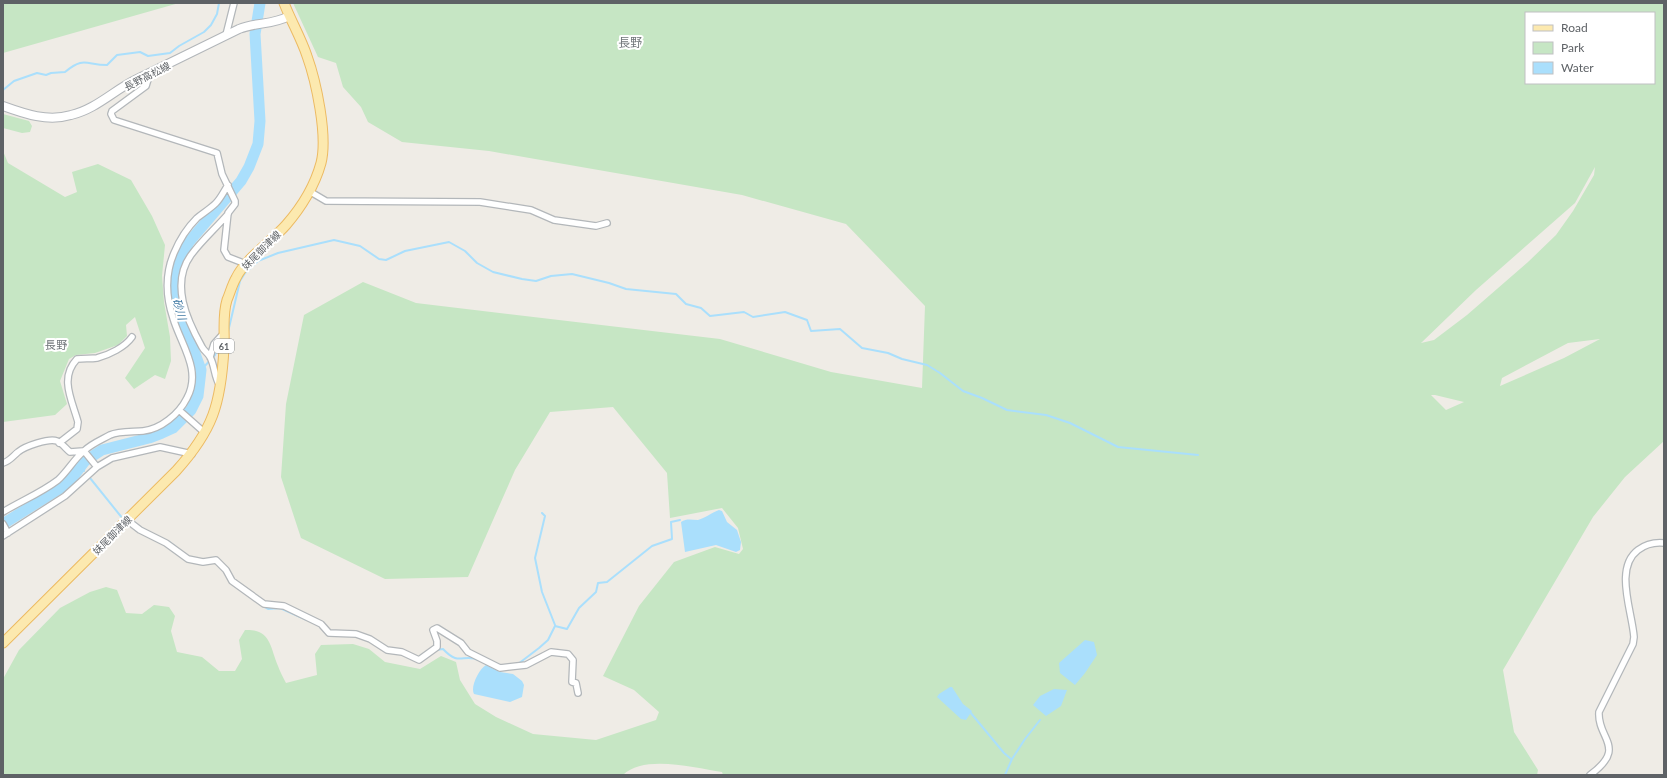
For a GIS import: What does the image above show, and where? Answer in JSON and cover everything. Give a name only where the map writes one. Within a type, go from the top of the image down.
[{"type":"main road","name":"妹尾御津線","points":[[3,643],[128,520],[192,454],[213,418],[220,386],[224,348],[223,334],[226,303],[236,277],[246,264],[286,225],[309,191],[322,161],[323,132],[316,87],[310,66],[284,3]]},
{"type":"main road","name":"長野高松線","points":[[3,106],[35,116],[71,116],[86,110],[134,80],[226,35],[249,25],[278,22],[289,16]]},
{"type":"street","points":[[226,35],[234,3]]},
{"type":"street","points":[[150,73],[146,86],[112,111],[112,117],[114,120],[213,151],[218,157],[222,174],[235,201],[235,204],[228,213],[190,257],[182,276],[182,301],[203,349],[210,357],[216,379],[220,386]]},
{"type":"street","points":[[3,512],[37,493],[58,479],[73,465],[83,451],[112,434],[145,430],[157,426],[176,415],[188,398],[193,380],[192,365],[172,318],[168,299],[168,274],[174,253],[184,234],[196,219],[216,203],[228,185]]},
{"type":"street","points":[[309,191],[326,201],[480,202],[531,210],[554,220],[596,226],[607,223]]},
{"type":"street","points":[[228,213],[224,250],[228,257],[246,264]]},
{"type":"street","points":[[210,357],[214,344],[223,334]]},
{"type":"street","points":[[60,443],[77,429],[78,422],[66,381],[68,371],[72,364],[77,359],[96,358],[118,349],[129,342],[132,337]]},
{"type":"street","points":[[179,410],[204,433]]},
{"type":"street","points":[[3,463],[27,446],[51,440],[60,443],[70,452],[83,451]]},
{"type":"street","points":[[3,524],[6,535],[65,496],[97,467],[112,458],[160,447],[192,454]]},
{"type":"street","points":[[83,451],[97,467]]},
{"type":"street","points":[[128,520],[140,530],[166,543],[188,559],[216,560],[226,570],[232,581],[259,601],[270,605],[284,606],[321,624],[329,633],[356,634],[370,639],[387,650],[402,652],[419,660],[437,647],[437,641],[433,630],[437,628],[462,644],[468,652],[490,663],[505,668],[526,665],[551,652],[568,654],[573,660],[572,682],[576,683],[578,693]]},
{"type":"street","points":[[1590,775],[1599,768],[1609,752],[1609,744],[1598,718],[1599,712],[1633,644],[1633,628],[1626,581],[1627,563],[1631,556],[1644,546],[1653,542],[1664,543]]},
{"type":"green space","points":[[3,3],[179,3],[3,53]]},
{"type":"green space","points":[[293,3],[1664,3],[1664,441],[1625,477],[1593,517],[1503,670],[1514,732],[1538,770],[1537,775],[723,775],[722,772],[698,768],[670,764],[656,764],[644,765],[632,769],[623,775],[3,775],[3,679],[19,650],[60,608],[90,592],[106,587],[117,590],[126,613],[142,614],[154,605],[169,607],[175,616],[171,631],[177,652],[202,657],[219,671],[235,671],[242,659],[239,640],[245,630],[254,630],[265,636],[268,640],[286,683],[317,675],[315,654],[321,645],[353,644],[369,649],[385,662],[420,669],[441,656],[456,662],[460,680],[475,704],[496,717],[533,734],[596,740],[656,720],[659,712],[634,690],[603,676],[639,606],[674,562],[715,547],[739,554],[743,549],[738,528],[722,508],[670,518],[667,473],[613,407],[550,412],[515,470],[468,577],[385,579],[301,538],[281,477],[286,404],[304,315],[363,282],[416,303],[720,339],[831,372],[922,388],[925,306],[846,224],[742,195],[489,151],[402,142],[368,122],[361,107],[343,87],[336,63],[318,57]],"holes":[[[1595,167],[1594,175],[1573,211],[1556,235],[1528,262],[1467,315],[1434,340],[1421,343],[1476,290],[1575,203]],[[1600,339],[1564,358],[1500,386],[1502,378],[1568,343]],[[1431,395],[1435,395],[1464,402],[1446,410]]]},
{"type":"green space","points":[[3,114],[29,121],[32,126],[30,132],[22,133],[3,128]]},
{"type":"green space","points":[[3,151],[8,163],[65,197],[77,192],[72,172],[98,164],[131,180],[152,216],[165,245],[162,276],[164,302],[170,337],[171,361],[165,379],[155,375],[134,389],[125,378],[145,348],[135,317],[126,325],[127,336],[118,345],[95,353],[76,355],[69,359],[60,381],[67,404],[55,415],[3,422]]},
{"type":"water","points":[[719,510],[722,511],[727,522],[737,530],[741,542],[740,550],[736,552],[716,545],[685,552],[681,522],[687,520],[698,520]]},
{"type":"water","points":[[1085,640],[1094,642],[1097,655],[1075,685],[1060,673],[1059,663]]},
{"type":"water","points":[[486,665],[500,672],[513,674],[522,681],[524,685],[522,697],[510,702],[474,694],[473,687],[476,678]]},
{"type":"water","points":[[952,687],[963,704],[972,711],[966,720],[961,719],[937,697]]},
{"type":"water","points":[[1054,689],[1067,690],[1061,706],[1046,716],[1033,705],[1040,696]]},
{"type":"waterway","points":[[3,90],[14,81],[37,73],[46,75],[65,72],[71,67],[85,62],[107,65],[117,55],[140,52],[148,56],[170,53],[179,46],[204,32],[211,25],[217,14],[219,3]]},
{"type":"waterway","name":"砂川","points":[[3,524],[62,487],[73,477],[85,461],[102,450],[149,438],[173,428],[191,410],[198,396],[201,370],[176,302],[175,282],[178,264],[189,242],[241,181],[249,167],[258,144],[260,121],[255,34],[260,3]]},
{"type":"waterway","points":[[228,332],[240,281],[245,273],[258,261],[278,253],[334,240],[360,246],[379,259],[386,260],[405,251],[449,242],[465,251],[477,263],[493,272],[522,279],[536,281],[551,276],[572,274],[609,283],[626,289],[676,294],[686,304],[701,308],[710,316],[744,312],[753,317],[785,312],[807,320],[811,331],[840,329],[862,348],[888,353],[902,359],[927,365],[963,391],[1007,410],[1046,415],[1070,423],[1118,447],[1198,455]]},
{"type":"waterway","points":[[201,370],[215,355],[220,341]]},
{"type":"waterway","name":"砂川","points":[[80,467],[84,471]]},
{"type":"waterway","points":[[90,478],[123,519]]},
{"type":"waterway","points":[[542,513],[545,516],[535,558],[542,592],[555,625]]},
{"type":"waterway","points":[[518,664],[548,640],[555,626],[567,629],[579,608],[596,592],[598,583],[607,582],[652,546],[672,539],[671,522],[680,520]]},
{"type":"waterway","points":[[168,541],[176,547]]},
{"type":"waterway","points":[[261,605],[268,609],[280,608],[307,620]]},
{"type":"waterway","points":[[436,650],[443,649],[457,659],[473,658],[479,660]]},
{"type":"waterway","points":[[970,712],[1004,753],[1011,759]]},
{"type":"waterway","points":[[1005,775],[1012,759],[1040,720]]},
{"type":"district","name":"長野","points":[[630,42]]},
{"type":"district","name":"長野","points":[[56,344]]}]
